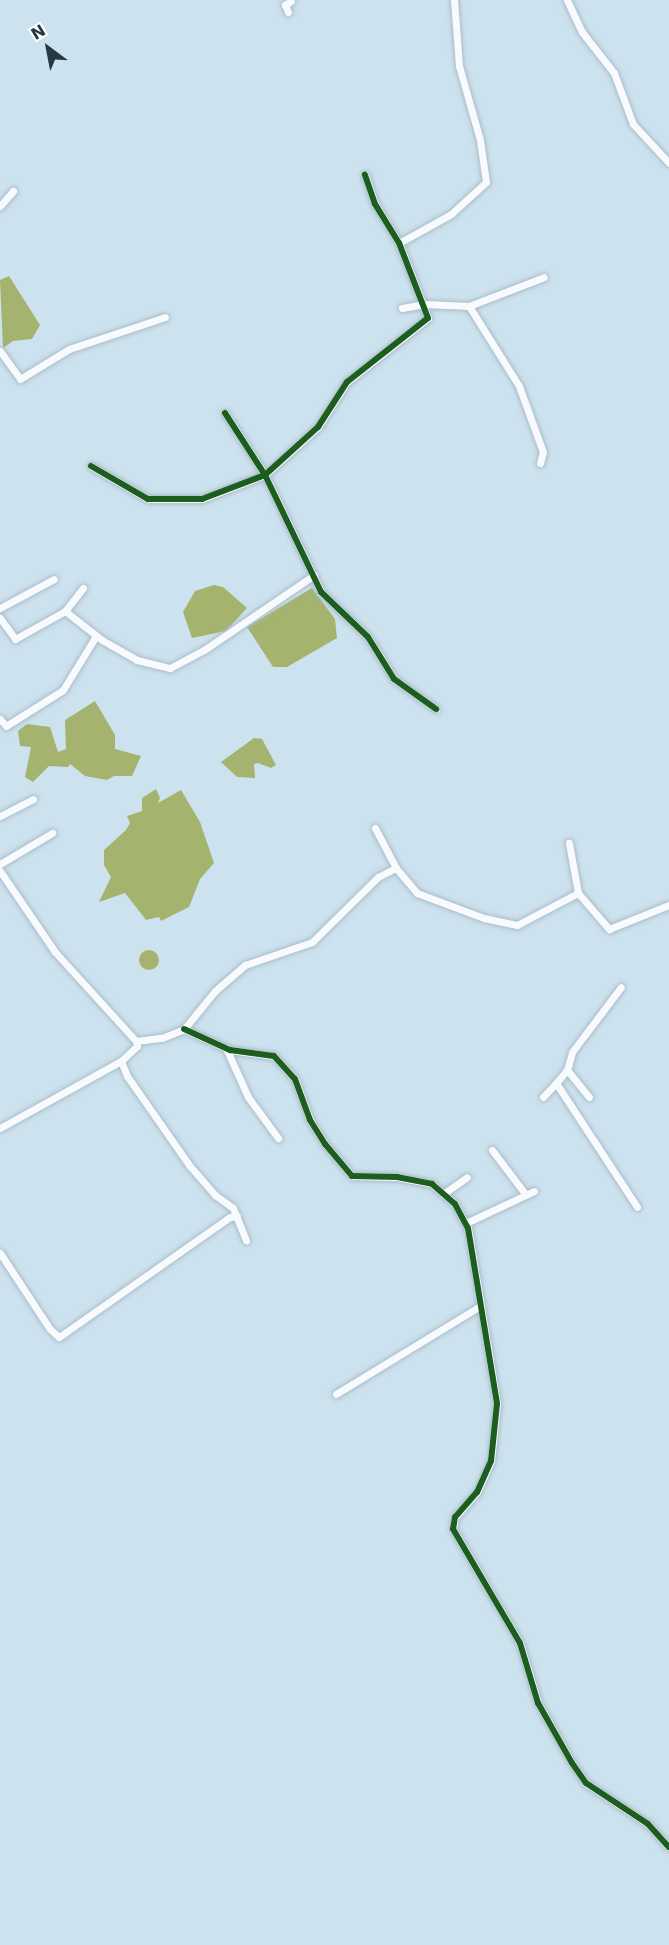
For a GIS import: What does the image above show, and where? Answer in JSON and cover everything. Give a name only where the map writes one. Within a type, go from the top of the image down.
[{"type":"street","points":[[288,12],[285,5],[292,0]]},
{"type":"street","points":[[399,243],[451,214],[486,182],[480,140],[459,66],[454,0]]},
{"type":"street","points":[[567,0],[582,32],[614,73],[633,124],[669,163]]},
{"type":"street","points":[[91,466],[148,500],[202,499],[265,475],[318,427],[347,382],[428,318],[425,304],[399,243],[375,204],[365,175]]},
{"type":"street","points":[[0,206],[13,191]]},
{"type":"street","points":[[402,308],[425,304],[469,306],[544,277]]},
{"type":"street","points":[[469,306],[519,386],[543,452],[540,463]]},
{"type":"street","points":[[0,351],[20,379],[69,350],[165,317]]},
{"type":"street","points":[[225,413],[265,475],[321,592],[368,638],[394,679],[436,709]]},
{"type":"street","points":[[65,611],[96,636],[137,660],[170,668],[204,650],[314,575]]},
{"type":"street","points":[[0,608],[54,579]]},
{"type":"street","points":[[0,618],[15,639],[65,611],[83,588]]},
{"type":"street","points":[[0,718],[6,726],[63,690],[96,636]]},
{"type":"street","points":[[0,816],[33,799]]},
{"type":"street","points":[[375,828],[396,868],[417,893],[452,908],[518,925],[578,892]]},
{"type":"street","points":[[0,864],[52,833]]},
{"type":"street","points":[[569,843],[578,892],[609,929],[669,905]]},
{"type":"street","points":[[136,1041],[162,1038],[184,1029],[238,970],[312,942],[378,877],[396,868]]},
{"type":"street","points":[[0,871],[55,952],[136,1041],[137,1046],[121,1061],[0,1128]]},
{"type":"street","points":[[543,1097],[567,1070],[572,1052],[621,987]]},
{"type":"street","points":[[184,1029],[226,1048],[274,1056],[295,1079],[310,1120],[325,1144],[352,1176],[397,1177],[432,1184],[466,1223],[496,1382],[494,1440],[486,1474],[477,1492],[455,1517],[453,1529],[520,1643],[538,1703],[572,1763],[586,1783],[648,1824],[669,1847]]},
{"type":"street","points":[[226,1048],[248,1097],[278,1138]]},
{"type":"street","points":[[121,1061],[127,1076],[189,1166],[214,1195],[233,1208],[246,1240]]},
{"type":"street","points":[[567,1070],[589,1097]]},
{"type":"street","points":[[555,1083],[637,1207]]},
{"type":"street","points":[[492,1150],[526,1195]]},
{"type":"street","points":[[443,1194],[467,1177]]},
{"type":"street","points":[[466,1223],[534,1191]]},
{"type":"street","points":[[0,1253],[50,1329],[59,1337],[230,1217],[237,1216]]},
{"type":"street","points":[[336,1394],[480,1306]]},
{"type":"shaded area","points":[[9,276],[40,325],[32,339],[13,341],[3,348],[0,280]]},
{"type":"shaded area","points":[[214,585],[223,587],[247,608],[226,631],[192,638],[183,612],[195,591]]},
{"type":"shaded area","points":[[312,588],[335,619],[337,638],[287,667],[273,667],[247,627]]},
{"type":"shaded area","points":[[95,701],[115,735],[115,749],[141,756],[132,776],[114,776],[107,780],[85,776],[70,764],[68,767],[49,766],[33,782],[25,777],[31,747],[20,746],[18,731],[27,724],[50,727],[58,752],[66,749],[65,720]]},
{"type":"shaded area","points":[[254,738],[262,739],[276,765],[271,768],[258,763],[254,764],[255,778],[237,777],[221,762]]},
{"type":"shaded area","points":[[156,789],[160,798],[158,803],[181,790],[200,822],[214,863],[200,879],[189,907],[161,921],[159,917],[146,920],[125,893],[99,902],[111,877],[104,865],[104,850],[126,830],[130,823],[127,816],[142,811],[142,798]]},
{"type":"shaded area","points":[[145,950],[153,950],[159,956],[159,964],[153,970],[145,970],[139,964],[139,956]]},
{"type":"cycle path","points":[[225,413],[265,475],[318,427],[347,382],[428,318],[399,243],[375,204],[365,175]]},
{"type":"cycle path","points":[[91,466],[148,499],[202,499],[265,475],[321,592],[368,637],[394,679],[436,709]]},
{"type":"cycle path","points":[[184,1029],[230,1050],[274,1056],[295,1079],[310,1120],[325,1144],[352,1176],[397,1177],[432,1184],[455,1204],[468,1228],[497,1404],[491,1461],[477,1492],[455,1517],[453,1529],[520,1643],[538,1703],[572,1763],[586,1783],[648,1824],[669,1847]]}]
